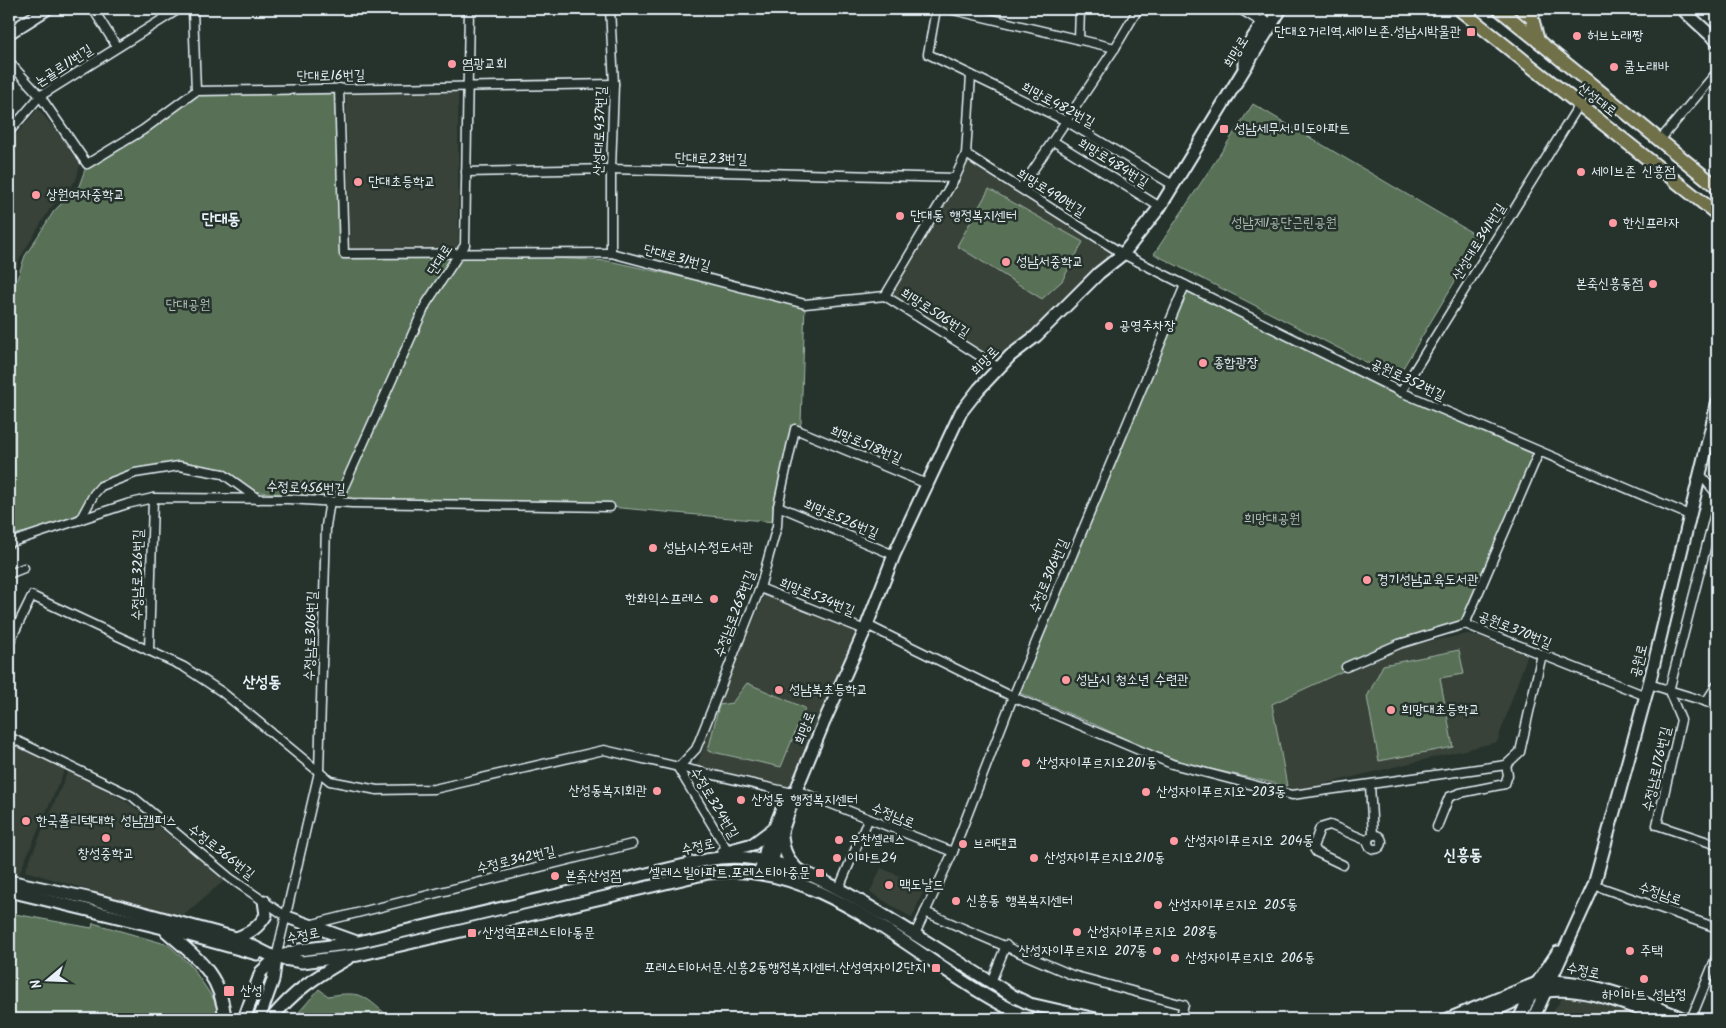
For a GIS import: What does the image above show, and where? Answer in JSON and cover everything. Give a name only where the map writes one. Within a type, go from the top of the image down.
[{"type":"main road","points":[[9,33],[48,9]]},
{"type":"main road","points":[[1244,66],[1244,51],[1272,9]]},
{"type":"main road","name":"희망로","points":[[765,868],[778,831],[866,628],[894,555],[962,412],[998,368],[1122,254],[1160,207],[1244,66],[1281,9]]},
{"type":"main road","points":[[1244,66],[1257,56],[1289,9]]},
{"type":"main road","name":"산성대로","points":[[1460,9],[1717,214]]},
{"type":"main road","name":"산성대로","points":[[1499,9],[1717,187]]},
{"type":"main road","points":[[1521,9],[1536,14],[1538,41]]},
{"type":"main road","points":[[1682,9],[1717,41]]},
{"type":"main road","name":"공원로","points":[[1533,1019],[1548,991],[1551,979],[1594,885],[1646,696],[1717,404]]},
{"type":"main road","points":[[698,862],[713,854],[753,844],[778,831],[790,862],[799,871]]},
{"type":"main road","name":"수정로","points":[[9,881],[92,899],[236,938],[276,958],[299,950],[358,942],[698,862],[727,857],[765,868],[825,895],[1028,1018]]},
{"type":"main road","name":"수정로","points":[[9,891],[163,928],[253,954],[302,962],[354,956],[708,873],[765,868],[799,871],[839,888],[1030,1004],[1096,1019]]},
{"type":"main road","points":[[236,938],[260,926],[266,915],[264,901]]},
{"type":"main road","points":[[287,917],[307,926],[358,942]]},
{"type":"main road","name":"공원로","points":[[1519,1019],[1537,983],[1578,921]]},
{"type":"main road","points":[[163,928],[208,969],[223,1003],[224,1019]]},
{"type":"main road","points":[[271,1019],[288,998],[314,977],[354,956]]},
{"type":"main road","points":[[244,1019],[261,972],[276,958]]},
{"type":"main road","points":[[259,1019],[273,980],[276,958]]},
{"type":"main road","name":"수정로","points":[[1448,1019],[1551,979],[1628,996],[1684,1019]]},
{"type":"main road","name":"수정로","points":[[1476,1019],[1532,995],[1548,991],[1579,992],[1617,1002],[1665,1019]]},
{"type":"main road","points":[[1028,1018],[1030,1004]]},
{"type":"street","points":[[93,9],[117,47]]},
{"type":"street","name":"논골로11번길","points":[[9,132],[40,96],[179,9]]},
{"type":"street","points":[[9,62],[40,96],[87,164],[143,130],[196,91],[193,9]]},
{"type":"street","name":"단대로","points":[[333,502],[426,304],[465,245],[469,9]]},
{"type":"street","name":"산성대로437번길","points":[[610,9],[614,84],[611,253]]},
{"type":"street","name":"희망로482번길","points":[[936,9],[928,54],[1066,121],[1173,185]]},
{"type":"street","points":[[949,9],[1115,48]]},
{"type":"street","points":[[1080,9],[1080,40]]},
{"type":"street","points":[[1021,188],[1115,48],[1138,9]]},
{"type":"street","points":[[1240,9],[1263,23]]},
{"type":"street","points":[[1660,140],[1717,72]]},
{"type":"street","name":"희망로506번길","points":[[971,75],[966,154],[955,178],[885,296],[998,368]]},
{"type":"street","name":"단대로16번길","points":[[196,91],[614,84]]},
{"type":"street","name":"단대로31번길","points":[[340,88],[344,254],[611,253],[805,304],[885,296]]},
{"type":"street","name":"산성대로341번길","points":[[1401,392],[1579,105]]},
{"type":"street","name":"희망로484번길","points":[[1053,140],[1160,207]]},
{"type":"street","name":"희망로490번길","points":[[966,154],[1122,254]]},
{"type":"street","name":"단대로23번길","points":[[466,172],[611,169],[955,178]]},
{"type":"street","name":"공원로352번길","points":[[1122,254],[1401,392],[1689,515]]},
{"type":"street","name":"수정로306번길","points":[[915,934],[953,852],[1013,697],[1185,285]]},
{"type":"street","name":"희망로518번길","points":[[795,429],[927,484]]},
{"type":"street","name":"수정남로268번길","points":[[678,768],[696,749],[760,588],[777,526],[778,506],[795,429]]},
{"type":"street","points":[[1465,624],[1540,452]]},
{"type":"street","points":[[80,520],[94,494],[101,486],[135,473],[179,466],[223,474],[255,495],[258,499]]},
{"type":"street","points":[[1700,474],[1717,494]]},
{"type":"street","name":"수정로456번길","points":[[9,543],[127,504],[153,498],[610,507]]},
{"type":"street","name":"수정남로326번길","points":[[149,652],[153,498]]},
{"type":"street","name":"수정남로306번길","points":[[276,958],[319,772],[326,526],[333,502]]},
{"type":"street","points":[[1669,692],[1717,505]]},
{"type":"street","name":"희망로526번길","points":[[778,506],[894,555]]},
{"type":"street","points":[[9,574],[24,568]]},
{"type":"street","name":"희망로534번길","points":[[760,588],[866,628],[1013,697],[1172,764],[1292,795],[1506,766]]},
{"type":"street","name":"수정남로","points":[[9,643],[32,596],[184,667],[222,692],[330,781],[377,790],[434,790],[604,750],[678,768],[795,791],[953,852]]},
{"type":"street","name":"공원로370번길","points":[[1346,667],[1399,644],[1465,624],[1646,696]]},
{"type":"street","points":[[1438,827],[1449,797],[1460,792],[1505,784],[1508,775],[1506,766],[1520,752],[1542,654]]},
{"type":"street","points":[[1649,684],[1669,692],[1717,705]]},
{"type":"street","points":[[1706,702],[1717,685]]},
{"type":"street","name":"수정남로176번길","points":[[1669,692],[1681,720],[1657,825],[1717,845]]},
{"type":"street","name":"수정로366번길","points":[[9,737],[132,796],[230,878],[287,917]]},
{"type":"street","name":"수정로324번길","points":[[678,768],[702,804],[728,851]]},
{"type":"street","points":[[1343,865],[1316,852],[1313,847],[1320,828],[1330,825],[1371,838],[1370,784]]},
{"type":"street","points":[[839,888],[868,820]]},
{"type":"street","name":"수정로342번길","points":[[307,926],[459,886],[632,844]]},
{"type":"street","name":"수정남로","points":[[1594,885],[1717,928]]},
{"type":"street","points":[[925,912],[1072,974],[1184,1005],[1180,1019]]},
{"type":"street","points":[[991,982],[1006,945]]},
{"type":"street","points":[[1691,1019],[1717,955]]},
{"type":"shaded area","points":[[346,92],[458,93],[458,252],[350,251]]},
{"type":"shaded area","name":"상원여자중학교","points":[[38,109],[81,161],[76,180],[49,210],[20,258],[9,288],[9,143]]},
{"type":"shaded area","name":"성남서중학교","points":[[968,160],[1115,250],[1099,273],[1035,330],[992,362],[885,296],[955,178]]},
{"type":"shaded area","name":"성남북초등학교","points":[[765,594],[859,628],[794,788],[695,770],[737,658]]},
{"type":"shaded area","name":"희망대초등학교","points":[[1468,634],[1529,650],[1497,742],[1295,791],[1287,786],[1272,704],[1396,648]]},
{"type":"shaded area","name":"한국폴리텍대학 성남캠퍼스","points":[[9,741],[65,769],[18,876],[9,873]]},
{"type":"shaded area","name":"창성중학교","points":[[69,769],[130,804],[225,880],[181,917],[25,871]]},
{"type":"shaded area","points":[[881,868],[925,887],[912,918],[870,892]]},
{"type":"shaded area","points":[[1578,996],[1654,1019],[1548,1019],[1563,997]]},
{"type":"green space","name":"단대공원","points":[[237,90],[337,93],[342,256],[460,253],[609,261],[805,304],[801,423],[792,449],[775,522],[610,507],[330,501],[246,490],[241,480],[223,474],[179,466],[135,473],[101,485],[82,512],[53,527],[16,534],[9,513],[9,296],[13,291],[25,256],[54,211],[79,186],[87,164],[196,91]]},
{"type":"green space","name":"성남제1공단근린공원","points":[[1253,104],[1481,238],[1397,378],[1154,254]]},
{"type":"green space","points":[[989,189],[1083,242],[1062,281],[1042,299],[957,246]]},
{"type":"green space","name":"희망대공원","points":[[1186,289],[1537,453],[1465,621],[1395,647],[1272,704],[1287,786],[1184,763],[1145,748],[1020,693],[1052,608]]},
{"type":"green space","points":[[1459,650],[1464,674],[1440,678],[1453,747],[1379,761],[1367,697],[1383,665]]},
{"type":"green space","points":[[747,683],[805,708],[781,767],[708,751],[719,705],[732,703]]},
{"type":"green space","points":[[9,913],[92,928],[93,923],[169,945],[191,966],[217,1004],[217,1019],[9,1019]]},
{"type":"green space","points":[[319,989],[328,996],[350,994],[363,997],[392,1019],[293,1019]]},
{"type":"place","name":"단대오거리역.세이브존.성남시박물관","points":[[1471,32]]},
{"type":"place","name":"허브노래짱","points":[[1577,36]]},
{"type":"place","name":"염광교회","points":[[452,64]]},
{"type":"place","name":"쿨노래바","points":[[1614,67]]},
{"type":"place","name":"성남세무서.미도아파트","points":[[1224,129]]},
{"type":"place","name":"세이브존 신흥점","points":[[1581,172]]},
{"type":"place","name":"단대초등학교","points":[[358,182]]},
{"type":"place","name":"상원여자중학교","points":[[36,195]]},
{"type":"place","name":"단대동 행정복지센터","points":[[900,216]]},
{"type":"place","name":"한신프라자","points":[[1613,223]]},
{"type":"place","name":"성남서중학교","points":[[1006,262]]},
{"type":"place","name":"본죽신흥동점","points":[[1653,284]]},
{"type":"place","name":"공영주차장","points":[[1109,326]]},
{"type":"place","name":"종합광장","points":[[1203,363]]},
{"type":"place","name":"성남시수정도서관","points":[[653,548]]},
{"type":"place","name":"경기성남교육도서관","points":[[1367,580]]},
{"type":"place","name":"한화익스프레스","points":[[714,599]]},
{"type":"place","name":"성남시 청소년 수련관","points":[[1066,680]]},
{"type":"place","name":"성남북초등학교","points":[[779,690]]},
{"type":"place","name":"희망대초등학교","points":[[1391,710]]},
{"type":"place","name":"산성자이푸르지오201동","points":[[1026,763]]},
{"type":"place","name":"산성동복지회관","points":[[657,791]]},
{"type":"place","name":"산성자이푸르지오 203동","points":[[1146,792]]},
{"type":"place","name":"산성동 행정복지센터","points":[[741,800]]},
{"type":"place","name":"한국폴리텍대학 성남캠퍼스","points":[[26,821]]},
{"type":"place","name":"창성중학교","points":[[106,838]]},
{"type":"place","name":"우찬셀레스","points":[[839,840]]},
{"type":"place","name":"산성자이푸르지오 204동","points":[[1174,841]]},
{"type":"place","name":"브레댄코","points":[[963,844]]},
{"type":"place","name":"이마트24","points":[[837,858]]},
{"type":"place","name":"산성자이푸르지오210동","points":[[1034,858]]},
{"type":"place","name":"셀레스빌아파트.포레스티아중문","points":[[820,873]]},
{"type":"place","name":"본죽산성점","points":[[555,876]]},
{"type":"place","name":"맥도날드","points":[[889,885]]},
{"type":"place","name":"신흥동 행복복지센터","points":[[956,901]]},
{"type":"place","name":"산성자이푸르지오 205동","points":[[1158,905]]},
{"type":"place","name":"산성자이푸르지오 208동","points":[[1077,932]]},
{"type":"place","name":"산성역포레스티아동문","points":[[472,933]]},
{"type":"place","name":"산성자이푸르지오 207동","points":[[1157,951]]},
{"type":"place","name":"주택","points":[[1630,951]]},
{"type":"place","name":"산성자이푸르지오 206동","points":[[1175,958]]},
{"type":"place","name":"포레스티아서문.신흥2동행정복지센터.산성역자이2단지","points":[[936,968]]},
{"type":"place","name":"하이마트 성남정","points":[[1644,979]]},
{"type":"place","name":"산성","points":[[229,991]]},
{"type":"district","name":"단대동","points":[[221,219]]},
{"type":"district","name":"산성동","points":[[262,682]]},
{"type":"district","name":"신흥동","points":[[1463,855]]}]
